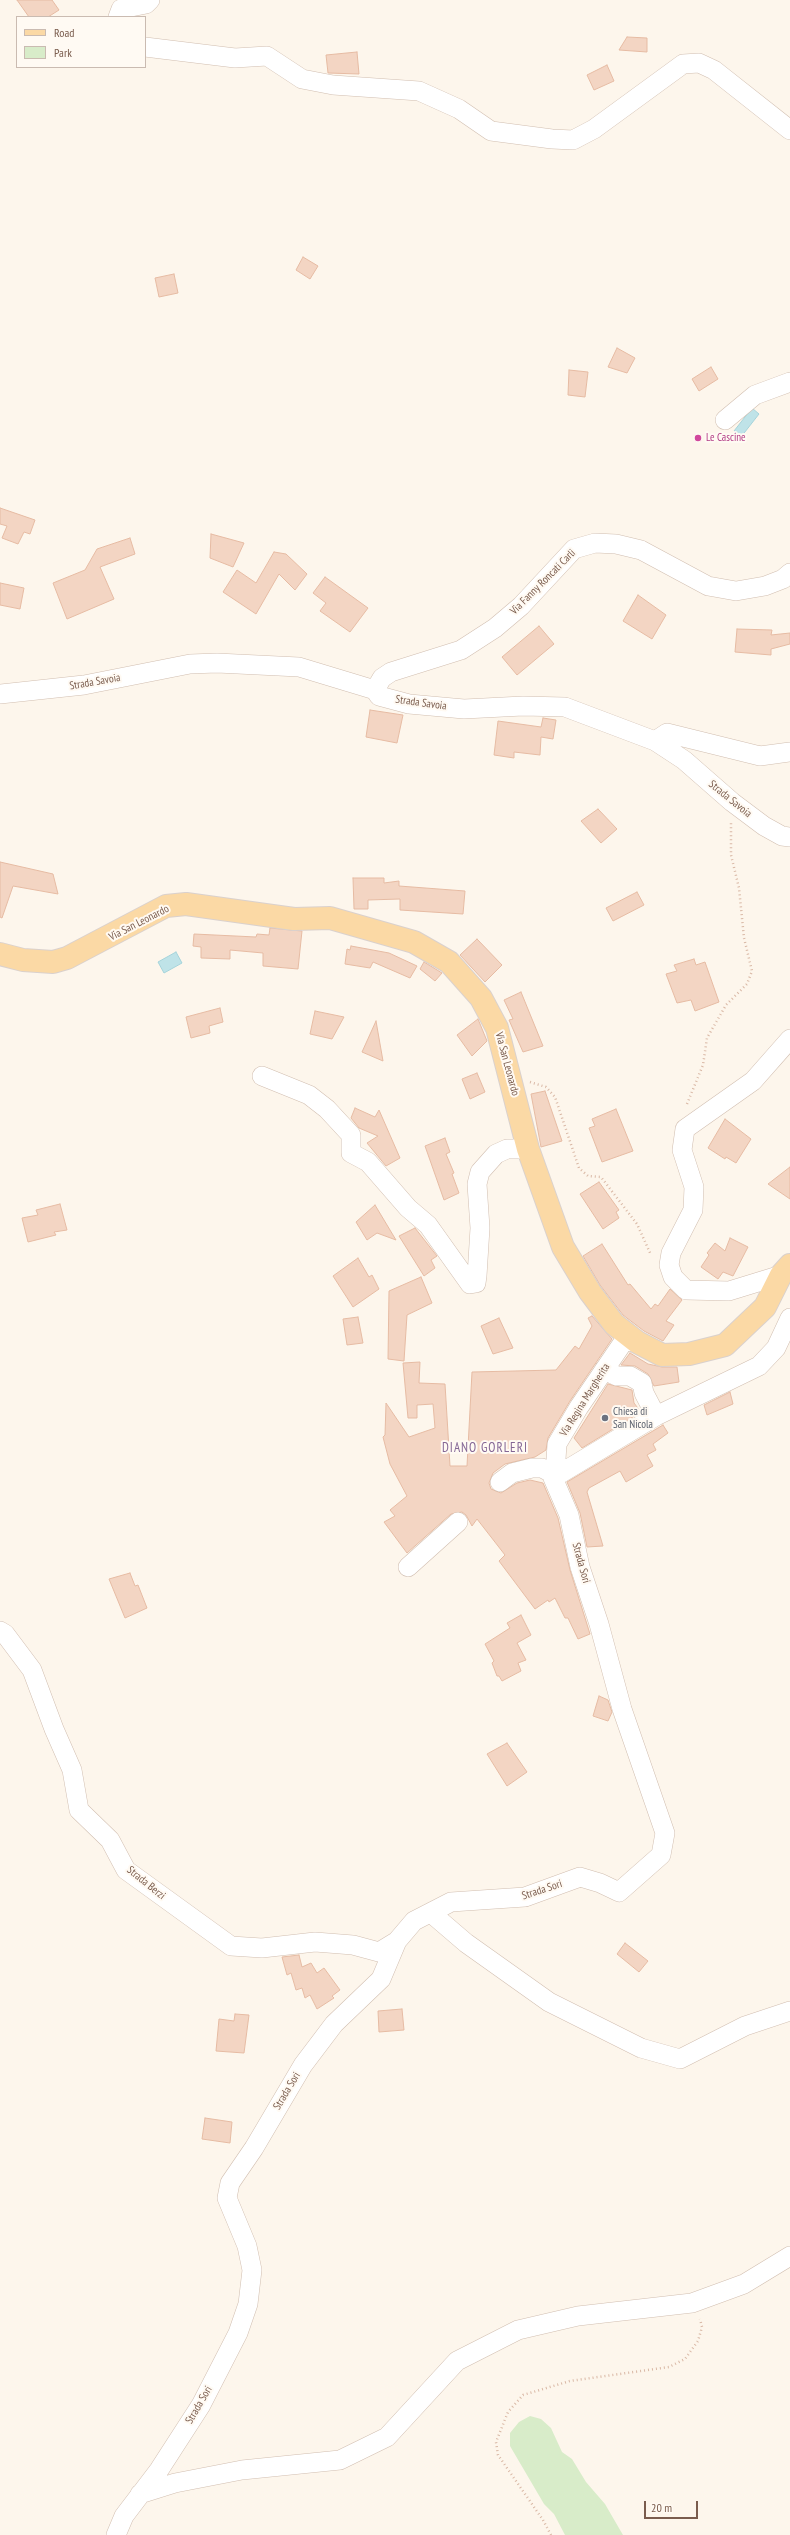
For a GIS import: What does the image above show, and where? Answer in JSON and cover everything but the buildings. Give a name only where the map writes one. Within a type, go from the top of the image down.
[{"type":"main road","name":"Via San Leonardo","points":[[0,954],[23,960],[53,962],[67,958],[166,906],[186,904],[212,906],[247,914],[294,919],[330,918],[414,942],[449,962],[480,998],[498,1028],[528,1149],[563,1247],[590,1292],[614,1324],[636,1342],[662,1355],[689,1354],[725,1345],[765,1307],[786,1270]]},
{"type":"street","points":[[118,16],[121,9],[146,4],[150,0]]},
{"type":"street","points":[[146,47],[235,58],[267,56],[302,79],[333,85],[419,91],[459,109],[491,131],[552,140],[573,140],[594,129],[682,64],[699,63],[714,70],[790,130]]},
{"type":"street","points":[[725,420],[755,395],[790,382]]},
{"type":"street","name":"Via Fanny Roncati Carli","points":[[375,690],[382,678],[391,672],[461,650],[495,628],[521,606],[574,549],[595,543],[616,544],[640,550],[708,586],[736,591],[765,586],[782,579],[790,573]]},
{"type":"street","name":"Strada Savoia","points":[[0,694],[84,685],[190,664],[207,664],[299,667],[375,690],[379,696],[409,704],[456,708],[565,707],[655,741],[684,760],[736,805],[764,826],[782,836],[790,837]]},
{"type":"street","points":[[655,741],[667,732],[760,756],[790,752]]},
{"type":"street","points":[[786,1270],[729,1291],[686,1290],[673,1277],[669,1265],[670,1252],[693,1210],[694,1187],[682,1150],[685,1129],[694,1121],[752,1081],[790,1039]]},
{"type":"street","points":[[262,1076],[309,1095],[327,1109],[351,1135],[351,1152],[368,1162],[408,1208],[428,1225],[470,1284],[476,1283],[477,1276],[480,1228],[477,1184],[480,1172],[496,1154],[507,1149],[528,1149]]},
{"type":"street","points":[[500,1482],[512,1473],[532,1468],[542,1468],[554,1475],[656,1416],[758,1366],[776,1348],[790,1318]]},
{"type":"street","name":"Via Regina Margherita","points":[[554,1475],[557,1444],[624,1340],[636,1342]]},
{"type":"street","points":[[604,1370],[617,1376],[630,1376],[642,1383],[644,1393],[656,1416]]},
{"type":"street","name":"Strada Sori","points":[[116,2535],[124,2516],[159,2470],[201,2404],[238,2333],[248,2304],[252,2270],[247,2246],[227,2198],[230,2183],[246,2161],[303,2065],[334,2024],[381,1979],[397,1941],[414,1921],[451,1902],[525,1897],[580,1877],[600,1883],[618,1892],[661,1855],[665,1833],[622,1710],[599,1624],[580,1566],[569,1515],[553,1480],[554,1475]]},
{"type":"street","points":[[408,1567],[458,1522]]},
{"type":"street","name":"Strada Berzi","points":[[0,1631],[5,1634],[32,1670],[54,1729],[72,1770],[78,1810],[110,1840],[126,1870],[231,1946],[262,1948],[315,1942],[353,1945],[379,1952],[397,1941]]},
{"type":"street","points":[[431,1913],[466,1943],[549,2002],[641,2048],[680,2059],[745,2026],[790,2011]]},
{"type":"street","points":[[140,2494],[175,2483],[242,2470],[340,2460],[387,2437],[457,2361],[518,2330],[578,2316],[692,2303],[744,2284],[790,2256]]},
{"type":"path","points":[[694,1121],[687,1118],[686,1107],[703,1065],[707,1038],[726,1005],[747,984],[752,971],[744,938],[739,888],[731,855],[730,826],[736,805]]},
{"type":"path","points":[[509,1074],[546,1087],[555,1097],[579,1168],[588,1176],[601,1177],[637,1224],[657,1265],[669,1265]]},
{"type":"path","points":[[551,2535],[543,2520],[498,2455],[496,2442],[508,2412],[523,2395],[570,2381],[646,2372],[669,2367],[685,2359],[698,2341],[702,2327],[700,2317],[692,2303]]},
{"type":"green space","points":[[530,2416],[541,2419],[551,2428],[562,2452],[572,2459],[586,2482],[605,2504],[623,2535],[565,2535],[554,2514],[544,2504],[510,2446],[510,2433],[519,2422]]},
{"type":"water","points":[[752,408],[759,414],[741,437],[734,431]]},
{"type":"water","points":[[176,952],[182,963],[164,973],[158,962]]},
{"type":"place","name":"Le Cascine","points":[[698,438]]},
{"type":"place","name":"Chiesa di San Nicola","points":[[605,1418]]},
{"type":"district","name":"DIANO GORLERI","points":[[485,1448]]}]
